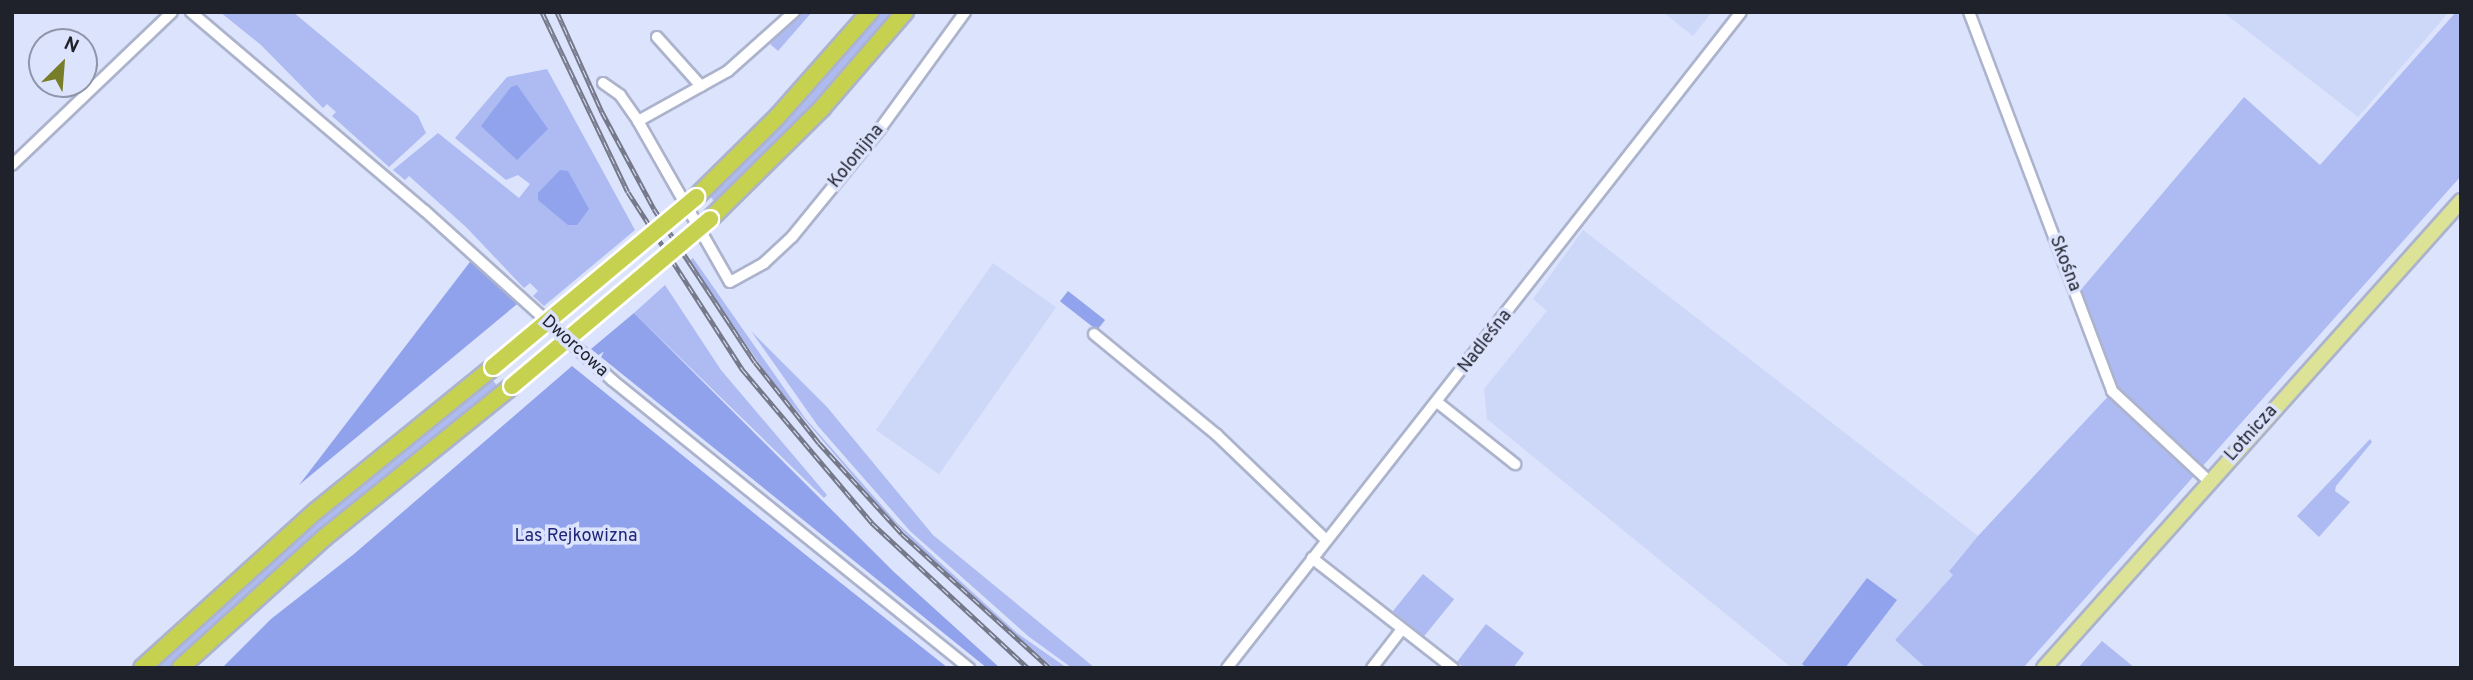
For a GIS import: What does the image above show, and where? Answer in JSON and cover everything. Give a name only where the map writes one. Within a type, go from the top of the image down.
[{"type":"highway","points":[[142,668],[316,511],[493,368],[696,197],[778,116],[870,12]]},
{"type":"highway","points":[[180,668],[325,537],[512,386],[710,219],[815,116],[905,12]]},
{"type":"main road","name":"Lotnicza","points":[[2044,668],[2461,201]]},
{"type":"street","points":[[12,164],[172,12]]},
{"type":"street","name":"Dworcowa","points":[[191,12],[395,185],[612,380],[969,668]]},
{"type":"street","points":[[603,83],[620,94],[638,121],[701,86],[760,48],[794,12]]},
{"type":"street","name":"Kolonijna","points":[[638,121],[730,282],[764,263],[792,237],[965,12]]},
{"type":"street","name":"Nadleśna","points":[[1227,668],[1741,12]]},
{"type":"street","name":"Skośna","points":[[1969,12],[2112,391],[2210,482]]},
{"type":"street","points":[[657,37],[701,86]]},
{"type":"street","points":[[1094,334],[1217,435],[1326,540]]},
{"type":"street","points":[[1437,402],[1515,464]]},
{"type":"street","points":[[1312,558],[1453,668]]},
{"type":"street","points":[[1372,668],[1402,629]]},
{"type":"shaded area","points":[[220,12],[293,12],[418,116],[426,133],[389,167],[332,116],[336,112],[327,104],[323,108],[261,45]]},
{"type":"shaded area","points":[[801,12],[812,12],[778,51],[770,44]]},
{"type":"shaded area","points":[[877,12],[898,12],[800,122],[715,202],[708,194]]},
{"type":"shaded area","points":[[1663,12],[1712,12],[1693,36]]},
{"type":"shaded area","points":[[2223,12],[2449,12],[2358,117]]},
{"type":"shaded area","points":[[2456,12],[2461,12],[2461,176],[2023,668],[1926,668],[1895,640],[1953,575],[1949,571],[1978,536],[2115,389],[2079,292],[2244,97],[2320,165]]},
{"type":"shaded area","points":[[547,69],[635,230],[544,306],[533,296],[538,291],[530,283],[524,288],[466,227],[409,176],[405,180],[393,170],[438,133],[519,198],[530,184],[518,175],[506,180],[455,138],[507,77]]},
{"type":"shaded area","points":[[517,85],[548,129],[517,160],[481,126],[511,87]]},
{"type":"shaded area","points":[[560,170],[568,171],[589,209],[577,225],[568,225],[538,200],[538,193]]},
{"type":"shaded area","points":[[1583,230],[1978,536],[1949,570],[1953,575],[1895,640],[1926,668],[1792,668],[1487,419],[1484,389],[1547,311],[1533,299]]},
{"type":"shaded area","points":[[693,258],[805,418],[897,523],[1017,633],[1067,668],[1054,668],[1014,634],[931,560],[876,503],[770,379],[689,261]]},
{"type":"shaded area","points":[[993,263],[1056,307],[939,474],[876,430]]},
{"type":"shaded area","points":[[665,285],[721,370],[827,495],[824,498],[634,313]]},
{"type":"shaded area","points":[[1068,291],[1105,320],[1097,330],[1060,301]]},
{"type":"shaded area","points":[[751,331],[827,407],[933,535],[1095,668],[1072,668],[1028,636],[910,531],[818,426]]},
{"type":"shaded area","points":[[490,377],[499,388],[173,668],[151,668],[321,514]]},
{"type":"shaded area","points":[[2370,439],[2372,442],[2336,486],[2335,491],[2350,502],[2319,537],[2297,516]]},
{"type":"shaded area","points":[[1423,574],[1454,599],[1424,636],[1393,611]]},
{"type":"shaded area","points":[[1867,578],[1897,600],[1845,668],[1807,668],[1802,664]]},
{"type":"shaded area","points":[[1486,624],[1524,653],[1513,668],[1464,668],[1457,662]]},
{"type":"shaded area","points":[[2102,641],[2135,668],[2078,668]]},
{"type":"green space","points":[[473,258],[522,300],[299,485]]},
{"type":"green space","points":[[634,313],[894,572],[1000,668],[987,668],[591,349]]},
{"type":"green space","name":"Las Rejkowizna","points":[[572,366],[948,668],[222,668],[271,619],[354,554]]},
{"type":"railway","points":[[542,12],[628,192],[742,369],[872,523],[1028,668]]},
{"type":"railway","points":[[557,12],[602,112],[654,209],[755,362],[819,443],[902,534],[1050,668]]}]
